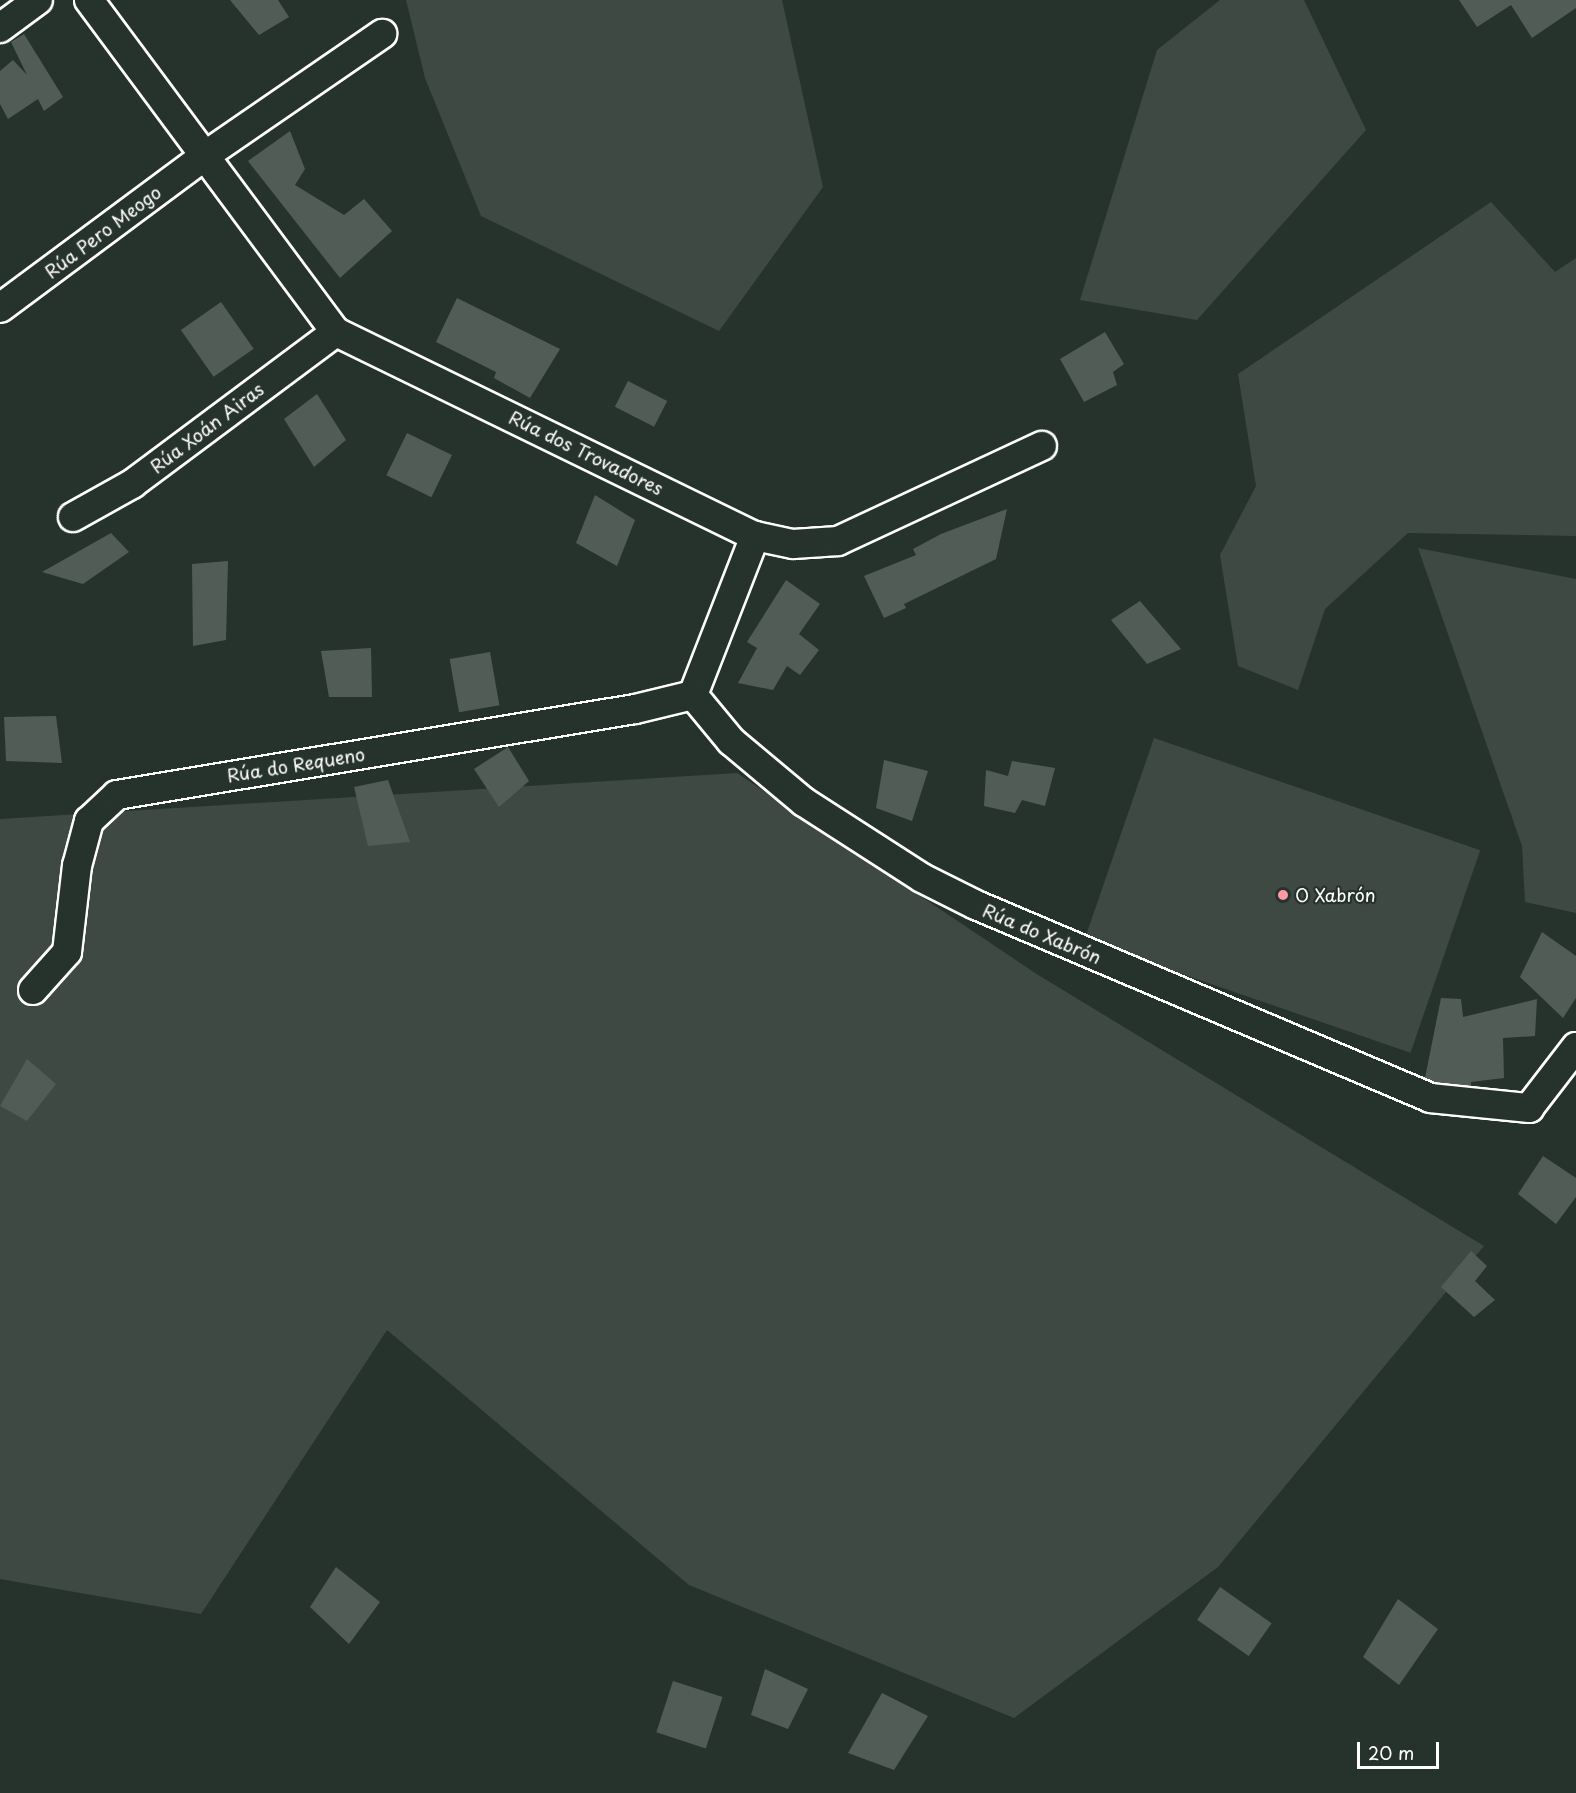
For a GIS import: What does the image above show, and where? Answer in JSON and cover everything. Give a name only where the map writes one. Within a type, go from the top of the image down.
[{"type":"street","points":[[0,28],[38,0]]},
{"type":"street","name":"Rúa dos Trovadores","points":[[89,0],[336,332],[755,536],[793,544],[838,541],[1042,446]]},
{"type":"street","points":[[206,155],[382,34]]},
{"type":"street","name":"Rúa Pero Meogo","points":[[0,308],[206,155]]},
{"type":"street","name":"Rúa Xoán Airas","points":[[73,517],[132,484],[336,332]]},
{"type":"street","points":[[693,695],[755,536]]},
{"type":"street","name":"Rúa do Requeno","points":[[33,990],[67,952],[77,866],[89,821],[117,795],[635,709],[693,695]]},
{"type":"street","name":"Rúa do Xabrón","points":[[693,695],[731,741],[804,802],[922,878],[976,905],[1430,1098],[1529,1108],[1576,1047]]},
{"type":"shaded area","points":[[406,0],[782,0],[823,187],[719,331],[481,216],[425,78]]},
{"type":"shaded area","points":[[1220,0],[1304,0],[1366,130],[1197,320],[1080,300],[1157,50]]},
{"type":"shaded area","points":[[1491,202],[1555,272],[1576,258],[1576,536],[1408,533],[1325,609],[1298,690],[1238,666],[1220,555],[1256,486],[1238,374]]},
{"type":"shaded area","points":[[1418,548],[1576,579],[1576,913],[1525,902],[1522,846]]},
{"type":"shaded area","name":"O Xabrón","points":[[1154,738],[1480,850],[1411,1053],[1084,940]]},
{"type":"shaded area","points":[[737,773],[1035,973],[1484,1246],[1218,1567],[1014,1718],[689,1585],[387,1330],[201,1614],[0,1579],[0,819]]},
{"type":"building","points":[[230,0],[278,0],[289,17],[259,35]]},
{"type":"building","points":[[1459,0],[1576,0],[1576,8],[1532,38],[1511,5],[1477,27]]},
{"type":"building","points":[[24,34],[63,97],[44,111],[38,99],[8,119],[0,104],[0,71],[13,60],[27,75],[11,42]]},
{"type":"building","points":[[290,131],[305,169],[295,185],[344,215],[364,199],[392,231],[340,278],[248,161]]},
{"type":"building","points":[[457,298],[560,349],[530,398],[494,378],[496,372],[436,342]]},
{"type":"building","points":[[221,302],[254,349],[214,377],[181,330]]},
{"type":"building","points":[[1105,332],[1124,364],[1113,372],[1117,385],[1084,402],[1060,359]]},
{"type":"building","points":[[628,381],[667,401],[654,427],[615,407]]},
{"type":"building","points":[[317,394],[346,440],[314,467],[284,419]]},
{"type":"building","points":[[407,433],[452,455],[431,497],[386,475]]},
{"type":"building","points":[[595,495],[635,520],[617,566],[576,543]]},
{"type":"building","points":[[1007,509],[996,559],[904,604],[906,608],[884,618],[864,576],[916,555],[913,549],[941,534]]},
{"type":"building","points":[[111,533],[129,552],[83,584],[42,572]]},
{"type":"building","points":[[228,561],[226,640],[193,646],[192,564]]},
{"type":"building","points":[[786,580],[820,604],[799,634],[819,650],[800,675],[787,666],[773,690],[738,683],[757,648],[747,642]]},
{"type":"building","points":[[1140,601],[1181,649],[1147,664],[1111,620]]},
{"type":"building","points":[[371,648],[372,697],[329,697],[321,651]]},
{"type":"building","points":[[490,652],[499,705],[459,712],[450,659]]},
{"type":"building","points":[[56,716],[62,763],[6,761],[4,717]]},
{"type":"building","points":[[508,747],[529,781],[499,807],[474,769]]},
{"type":"building","points":[[884,760],[928,771],[912,821],[876,808]]},
{"type":"building","points":[[1012,761],[1055,768],[1045,806],[1022,800],[1015,813],[984,806],[986,770],[1008,776]]},
{"type":"building","points":[[388,780],[410,842],[368,846],[354,787]]},
{"type":"building","points":[[1542,932],[1576,956],[1576,998],[1563,1018],[1520,977]]},
{"type":"building","points":[[1441,998],[1461,999],[1463,1017],[1537,999],[1535,1036],[1503,1038],[1504,1078],[1471,1082],[1471,1086],[1434,1082],[1425,1078]]},
{"type":"building","points":[[27,1059],[56,1084],[27,1121],[0,1106]]},
{"type":"building","points":[[1543,1156],[1576,1178],[1576,1197],[1556,1224],[1518,1194]]},
{"type":"building","points":[[1471,1251],[1487,1266],[1475,1281],[1495,1300],[1474,1317],[1441,1287]]},
{"type":"building","points":[[336,1567],[380,1602],[349,1644],[310,1607]]},
{"type":"building","points":[[1220,1587],[1272,1623],[1249,1656],[1197,1620]]},
{"type":"building","points":[[1398,1599],[1438,1629],[1399,1685],[1363,1657]]},
{"type":"building","points":[[765,1669],[808,1689],[788,1729],[751,1715]]},
{"type":"building","points":[[673,1681],[722,1697],[706,1748],[656,1732]]},
{"type":"building","points":[[882,1693],[928,1716],[894,1770],[848,1753]]},
{"type":"place","name":"O Xabrón","points":[[1283,895]]}]
